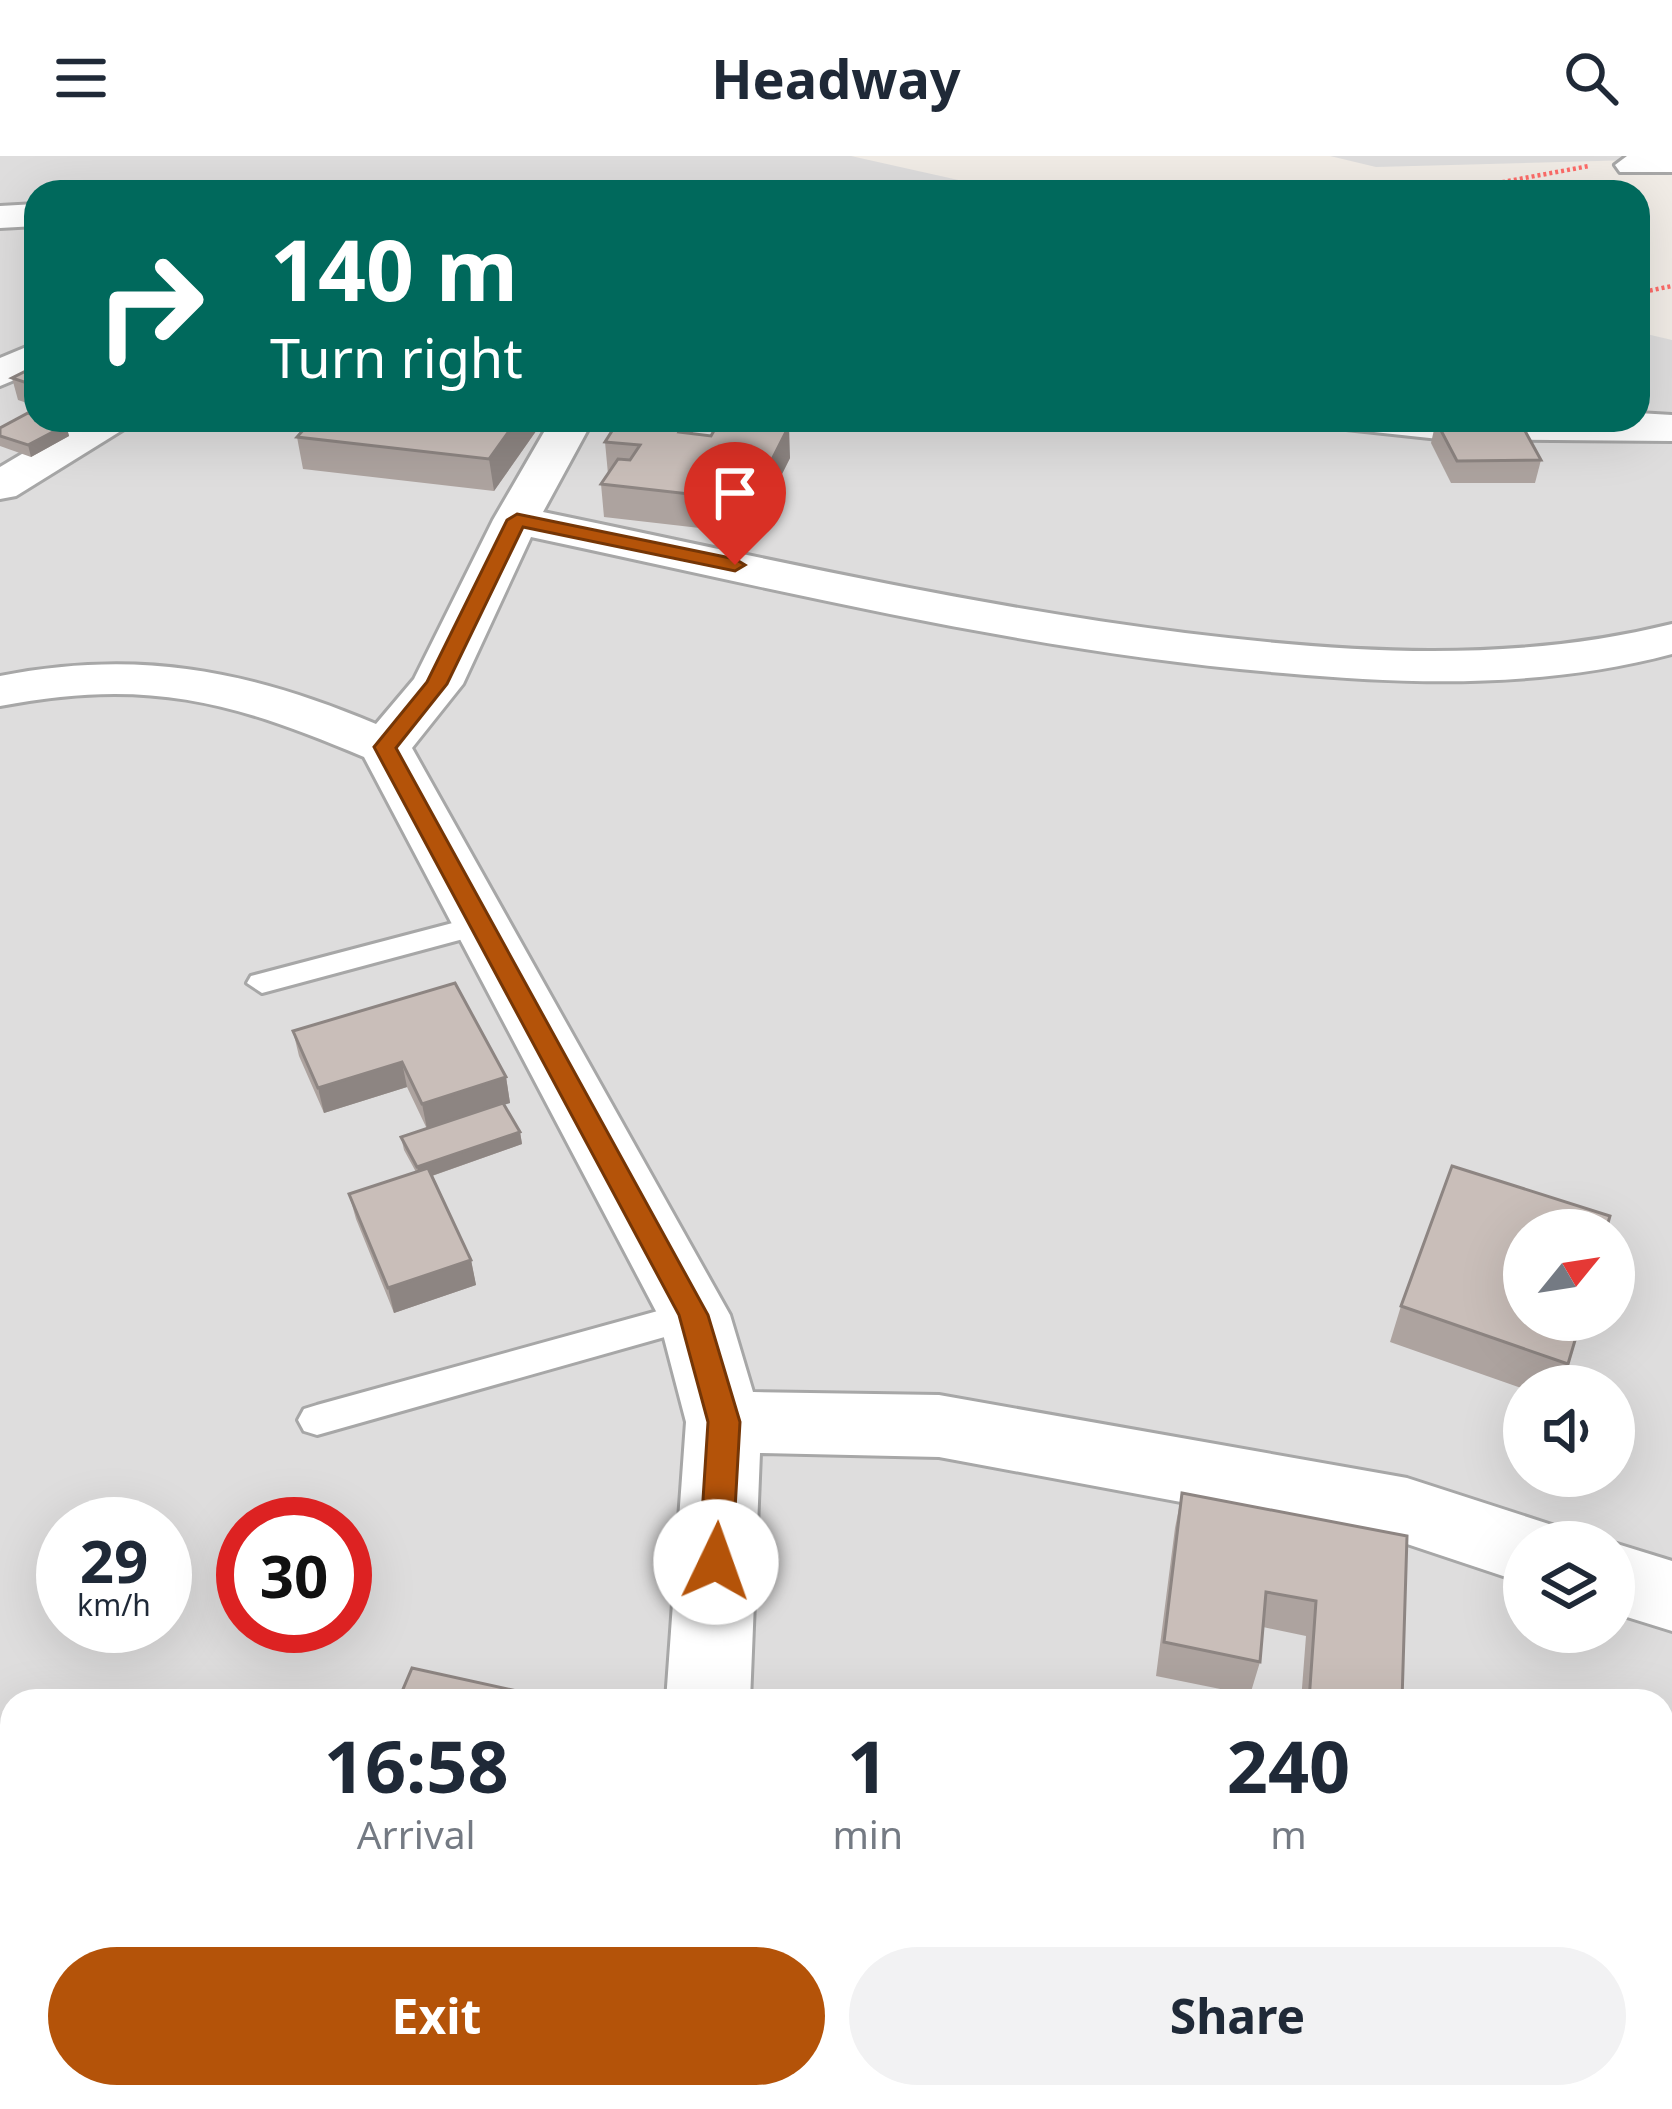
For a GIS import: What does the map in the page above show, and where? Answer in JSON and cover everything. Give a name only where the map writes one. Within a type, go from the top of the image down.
[{"type":"street","points":[[1632,165],[1672,162]]},
{"type":"street","points":[[0,485],[90,432]]},
{"type":"street","points":[[385,747],[437,684],[565,432]]},
{"type":"street","points":[[517,520],[998,619],[1165,646],[1293,660],[1483,666],[1583,657],[1672,639]]},
{"type":"street","points":[[0,691],[115,676],[206,682],[288,705],[385,747],[694,1315],[724,1422],[709,1689]]},
{"type":"street","points":[[724,1422],[939,1426],[1407,1511],[1503,1542]]},
{"type":"street","points":[[1635,1585],[1672,1596]]},
{"type":"lane","points":[[262,983],[483,925]]},
{"type":"lane","points":[[317,1420],[694,1315]]},
{"type":"path","points":[[1512,180],[1597,164],[1632,165]]},
{"type":"shaded area","points":[[0,156],[851,156],[958,180],[24,180],[24,432],[1650,432],[1650,335],[1672,340],[1672,1689],[0,1689]]},
{"type":"shaded area","points":[[1330,156],[1668,156],[1669,159],[1376,167]]},
{"type":"building","points":[[24,415],[24,432],[53,432],[28,445],[0,436],[0,428]]},
{"type":"building","points":[[301,432],[508,432],[489,459],[297,437]]},
{"type":"building","points":[[611,432],[711,436],[713,432],[786,432],[751,501],[601,484],[618,459],[630,460],[640,445],[605,442]]},
{"type":"building","points":[[1442,432],[1526,432],[1541,460],[1457,461]]},
{"type":"building","points":[[455,983],[506,1077],[422,1104],[402,1062],[318,1088],[293,1031]]},
{"type":"building","points":[[503,1103],[520,1132],[417,1167],[401,1137]]},
{"type":"building","points":[[1452,1166],[1588,1209],[1503,1209],[1503,1341],[1575,1341],[1568,1364],[1401,1306]]},
{"type":"building","points":[[428,1168],[471,1260],[388,1288],[349,1194]]},
{"type":"building","points":[[1182,1493],[1407,1536],[1402,1689],[1310,1689],[1316,1601],[1266,1592],[1260,1662],[1164,1642]]},
{"type":"building","points":[[412,1668],[508,1689],[403,1689]]},
{"type":"route","points":[[716,1562],[724,1422],[694,1315],[385,747],[437,684],[517,520],[735,565]]}]
